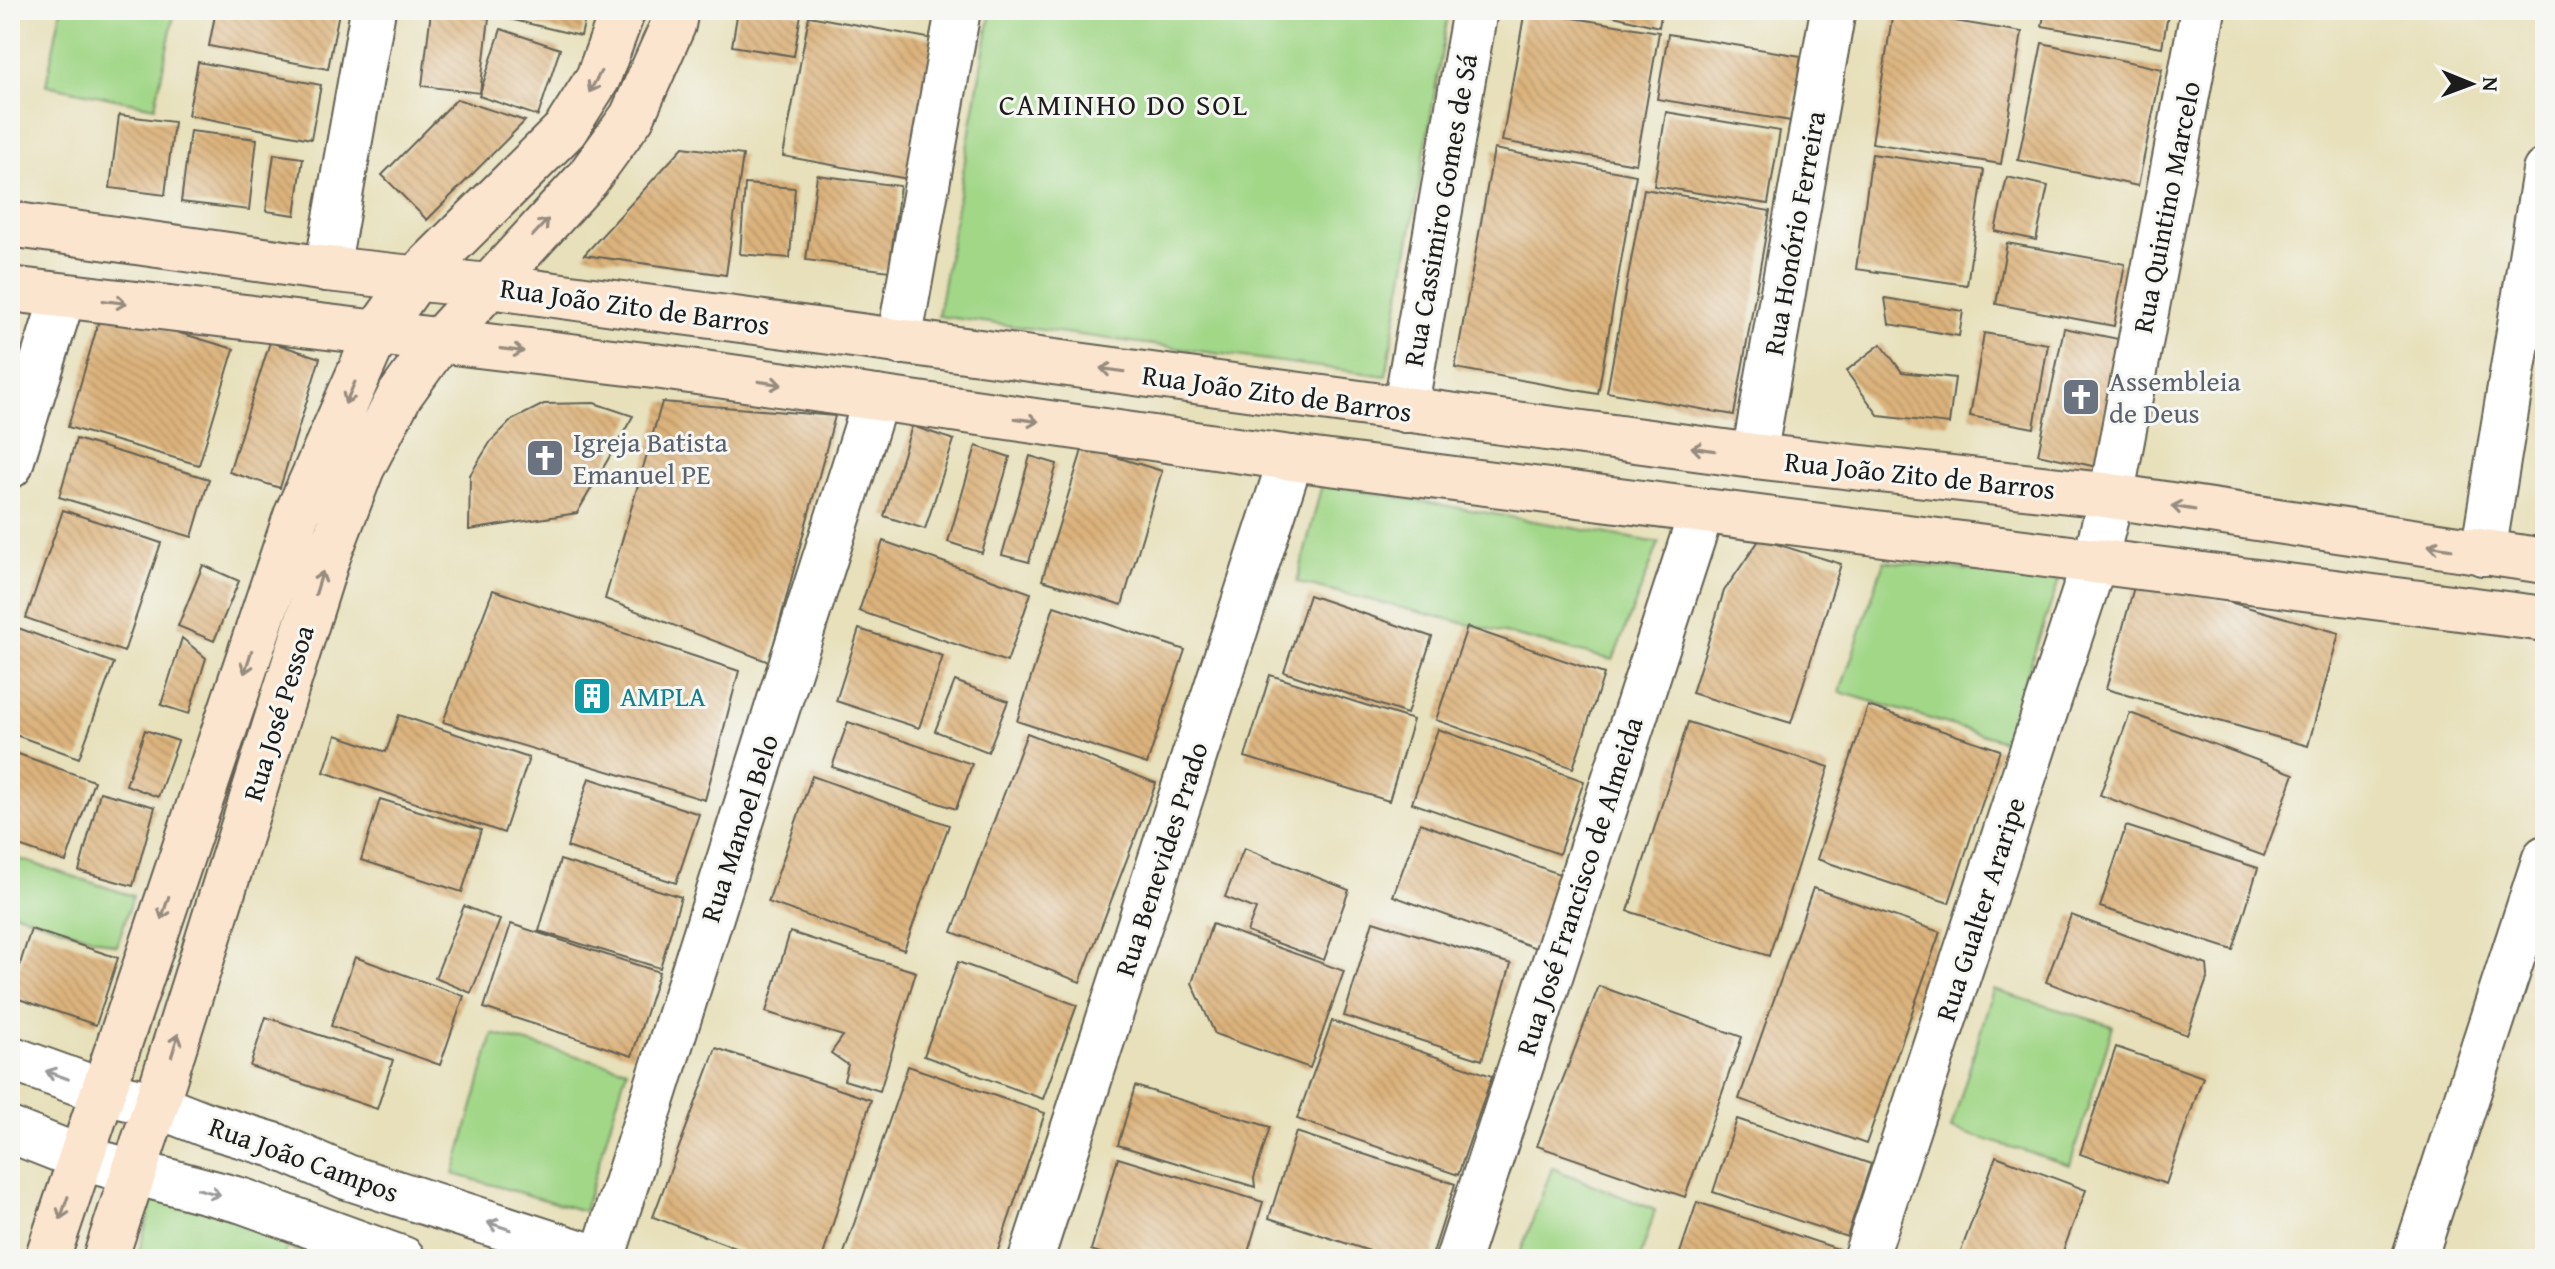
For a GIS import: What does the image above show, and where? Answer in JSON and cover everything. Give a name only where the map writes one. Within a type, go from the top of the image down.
[{"type":"street","points":[[327,269],[373,10]]},
{"type":"street","name":"Rua José Pessoa","points":[[47,1259],[296,516],[377,333],[417,277],[565,130],[598,78],[623,10]]},
{"type":"street","name":"Rua José Pessoa","points":[[105,1259],[327,559],[362,468],[400,395],[439,341],[587,179],[632,117],[673,25],[676,10]]},
{"type":"street","points":[[899,342],[958,10]]},
{"type":"street","name":"Rua Cassimiro Gomes de Sá","points":[[1405,410],[1475,10]]},
{"type":"street","name":"Rua Honório Ferreira","points":[[1754,456],[1833,10]]},
{"type":"street","name":"Rua Quintino Marcelo","points":[[2095,560],[2111,498],[2203,10]]},
{"type":"street","points":[[2483,553],[2545,171]]},
{"type":"street","name":"Rua João Zito de Barros","points":[[10,224],[327,269],[488,286],[1754,456],[2111,498],[2545,561]]},
{"type":"street","name":"Rua João Zito de Barros","points":[[10,289],[662,367],[1291,458],[1701,513],[2095,560],[2545,619]]},
{"type":"street","points":[[10,466],[63,296]]},
{"type":"street","name":"Rua Manoel Belo","points":[[601,1259],[876,398]]},
{"type":"street","points":[[1647,505],[1655,443]]},
{"type":"street","name":"Rua Benevides Prado","points":[[1031,1259],[1291,458]]},
{"type":"street","name":"Rua José Francisco de Almeida","points":[[1458,1259],[1701,513]]},
{"type":"street","name":"Rua Gualter Araripe","points":[[1865,1259],[2095,560]]},
{"type":"street","points":[[2414,1259],[2545,858]]},
{"type":"street","name":"Rua João Campos","points":[[10,1058],[104,1092],[156,1105],[207,1125],[274,1145],[347,1177],[601,1259]]},
{"type":"street","points":[[10,1130],[81,1158],[243,1201],[403,1259]]},
{"type":"green space","points":[[61,10],[175,10],[155,107],[46,85]]},
{"type":"green space","points":[[991,10],[1449,10],[1386,376],[938,316]]},
{"type":"green space","points":[[1322,484],[1659,543],[1613,660],[1297,582]]},
{"type":"green space","points":[[1884,561],[2059,580],[2004,741],[1840,692]]},
{"type":"green space","points":[[10,856],[133,896],[117,946],[10,911]]},
{"type":"green space","points":[[1993,990],[2113,1026],[2070,1165],[1951,1129]]},
{"type":"green space","points":[[493,1034],[627,1069],[584,1211],[454,1174]]},
{"type":"green space","points":[[1552,1168],[1655,1210],[1640,1259],[1518,1259]]},
{"type":"green space","points":[[154,1196],[385,1259],[319,1259],[287,1248],[282,1259],[137,1259]]},
{"type":"building","points":[[216,10],[339,12],[328,69],[209,46]]},
{"type":"building","points":[[472,10],[587,10],[581,36]]},
{"type":"building","points":[[738,10],[779,10],[801,14],[794,56],[732,46]]},
{"type":"building","points":[[1525,10],[1659,32],[1636,164],[1502,141]]},
{"type":"building","points":[[1589,10],[1662,10],[1659,27]]},
{"type":"building","points":[[2045,10],[2169,10],[2162,47],[2042,26]]},
{"type":"building","points":[[431,11],[489,18],[480,93],[422,86]]},
{"type":"building","points":[[1893,11],[2022,32],[2001,164],[1872,143]]},
{"type":"building","points":[[809,16],[933,39],[908,179],[783,156]]},
{"type":"building","points":[[501,29],[560,49],[538,116],[479,96]]},
{"type":"building","points":[[1668,34],[1801,56],[1791,121],[1657,99]]},
{"type":"building","points":[[2042,43],[2162,69],[2138,186],[2018,160]]},
{"type":"building","points":[[198,62],[321,85],[311,139],[188,115]]},
{"type":"building","points":[[457,99],[525,121],[427,220],[382,175]]},
{"type":"building","points":[[1666,112],[1780,131],[1768,204],[1654,186]]},
{"type":"building","points":[[119,115],[174,122],[165,195],[110,188]]},
{"type":"building","points":[[190,131],[257,139],[249,210],[181,202]]},
{"type":"building","points":[[683,147],[743,155],[726,275],[584,255]]},
{"type":"building","points":[[1494,149],[1636,175],[1598,394],[1455,368]]},
{"type":"building","points":[[274,154],[303,158],[295,215],[266,211]]},
{"type":"building","points":[[1872,154],[1984,170],[1967,285],[1856,269]]},
{"type":"building","points":[[817,175],[900,186],[889,271],[806,260]]},
{"type":"building","points":[[2007,177],[2048,186],[2036,240],[1995,231]]},
{"type":"building","points":[[745,184],[795,188],[790,258],[740,254]]},
{"type":"building","points":[[1644,189],[1770,211],[1734,415],[1607,392]]},
{"type":"building","points":[[2007,243],[2125,264],[2114,326],[1996,304]]},
{"type":"building","points":[[1885,298],[1963,311],[1959,336],[1889,324]]},
{"type":"building","points":[[102,310],[234,349],[199,465],[68,427]]},
{"type":"building","name":"Assembleia de Deus","points":[[2064,328],[2123,340],[2097,467],[2038,454]]},
{"type":"building","points":[[1984,333],[2048,344],[2034,428],[1970,416]]},
{"type":"building","points":[[270,342],[320,358],[280,488],[229,472]]},
{"type":"building","points":[[1881,344],[1902,372],[1955,378],[1949,424],[1879,416],[1846,371]]},
{"type":"building","points":[[662,402],[835,416],[769,662],[605,599]]},
{"type":"building","name":"Igreja Batista Emanuel PE","points":[[594,403],[633,416],[577,513],[469,530],[470,475],[491,441],[512,420],[544,404]]},
{"type":"building","points":[[912,426],[954,440],[925,529],[884,516]]},
{"type":"building","points":[[76,439],[209,479],[192,537],[59,497]]},
{"type":"building","points":[[976,446],[1010,457],[982,553],[948,542]]},
{"type":"building","points":[[1083,447],[1162,471],[1122,605],[1042,580]]},
{"type":"building","points":[[1030,456],[1057,464],[1029,562],[1002,555]]},
{"type":"building","points":[[63,510],[161,543],[124,652],[26,618]]},
{"type":"building","points":[[1760,539],[1841,564],[1791,723],[1692,693],[1724,591]]},
{"type":"building","points":[[883,541],[1031,593],[1007,662],[859,611]]},
{"type":"building","points":[[203,565],[239,581],[214,641],[178,626]]},
{"type":"building","points":[[2137,576],[2339,633],[2308,746],[2106,689]]},
{"type":"building","name":"AMPLA","points":[[493,590],[739,671],[705,800],[443,722]]},
{"type":"building","points":[[1309,595],[1432,637],[1407,714],[1284,672]]},
{"type":"building","points":[[1054,606],[1185,650],[1147,764],[1017,721]]},
{"type":"building","points":[[10,625],[114,663],[79,758],[10,733]]},
{"type":"building","points":[[1467,627],[1604,674],[1573,768],[1436,720]]},
{"type":"building","points":[[859,629],[943,656],[919,728],[836,701]]},
{"type":"building","points":[[182,638],[206,658],[189,714],[161,705]]},
{"type":"building","points":[[1270,675],[1413,720],[1389,801],[1245,757]]},
{"type":"building","points":[[955,681],[1008,701],[988,752],[935,731]]},
{"type":"building","points":[[1868,706],[2000,750],[1949,903],[1817,859]]},
{"type":"building","points":[[2130,713],[2294,774],[2264,856],[2100,795]]},
{"type":"building","points":[[399,715],[529,758],[504,833],[324,772],[336,735],[386,752]]},
{"type":"building","points":[[848,722],[972,764],[956,809],[832,767]]},
{"type":"building","points":[[1688,722],[1829,767],[1769,956],[1628,911]]},
{"type":"building","points":[[1438,729],[1584,781],[1559,854],[1412,803]]},
{"type":"building","points":[[145,730],[178,741],[158,797],[126,785]]},
{"type":"building","points":[[1027,733],[1156,783],[1080,982],[952,932]]},
{"type":"building","points":[[10,751],[94,781],[66,862],[10,843]]},
{"type":"building","points":[[812,776],[949,825],[904,950],[768,902]]},
{"type":"building","points":[[589,778],[699,814],[676,883],[567,847]]},
{"type":"building","points":[[100,792],[155,807],[133,886],[79,871]]},
{"type":"building","points":[[380,799],[481,830],[462,892],[361,860]]},
{"type":"building","points":[[1420,823],[1562,875],[1536,948],[1393,896]]},
{"type":"building","points":[[2126,826],[2258,868],[2233,950],[2100,907]]},
{"type":"building","points":[[1244,848],[1349,890],[1324,960],[1247,932],[1256,909],[1225,897]]},
{"type":"building","points":[[560,860],[681,897],[660,968],[539,931]]},
{"type":"building","points":[[1813,888],[1940,932],[1866,1144],[1739,1099]]},
{"type":"building","points":[[464,906],[500,920],[471,993],[435,978]]},
{"type":"building","points":[[2071,915],[2207,965],[2208,976],[2187,1035],[2046,982]]},
{"type":"building","points":[[1373,921],[1511,964],[1482,1060],[1344,1016]]},
{"type":"building","points":[[511,924],[659,972],[632,1056],[484,1008]]},
{"type":"building","points":[[1212,924],[1344,971],[1310,1068],[1215,1034],[1192,983]]},
{"type":"building","points":[[31,929],[118,958],[96,1025],[10,996]]},
{"type":"building","points":[[790,932],[916,972],[880,1091],[844,1080],[848,1065],[831,1053],[843,1036],[766,1012]]},
{"type":"building","points":[[355,957],[464,996],[440,1065],[331,1026]]},
{"type":"building","points":[[958,962],[1077,1005],[1043,1099],[924,1056]]},
{"type":"building","points":[[1599,986],[1742,1037],[1685,1197],[1537,1146]]},
{"type":"building","points":[[266,1017],[393,1060],[377,1109],[250,1066]]},
{"type":"building","points":[[1332,1021],[1492,1076],[1458,1175],[1297,1119]]},
{"type":"building","points":[[2116,1047],[2203,1077],[2166,1184],[2080,1154]]},
{"type":"building","points":[[716,1048],[871,1100],[822,1259],[765,1259],[653,1217]]},
{"type":"building","points":[[908,1066],[1045,1113],[995,1259],[842,1259]]},
{"type":"building","points":[[1135,1086],[1270,1127],[1254,1178],[1255,1187],[1118,1145]]},
{"type":"building","points":[[1737,1119],[1871,1164],[1847,1237],[1713,1192]]},
{"type":"building","points":[[1296,1132],[1455,1184],[1431,1259],[1394,1259],[1269,1218]]},
{"type":"building","points":[[1996,1156],[2086,1190],[2060,1259],[1958,1259]]},
{"type":"building","points":[[1118,1158],[1263,1202],[1246,1259],[1119,1259],[1091,1250]]},
{"type":"building","points":[[1697,1202],[1838,1249],[1835,1259],[1678,1259]]},
{"type":"place","name":"Assembleia de Deus","points":[[2081,397]]},
{"type":"place","name":"Igreja Batista Emanuel PE","points":[[545,458]]},
{"type":"place","name":"AMPLA","points":[[592,696]]},
{"type":"district","name":"CAMINHO DO SOL","points":[[1124,105]]}]
